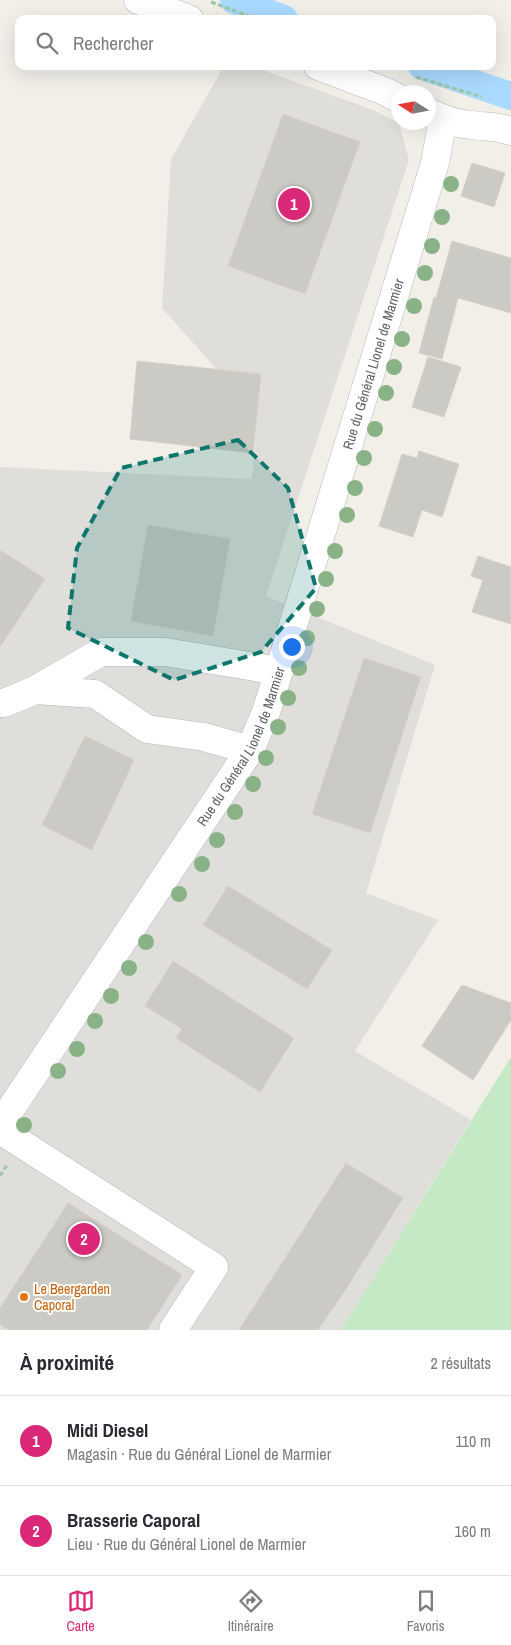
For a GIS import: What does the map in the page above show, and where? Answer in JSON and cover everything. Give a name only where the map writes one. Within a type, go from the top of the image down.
[{"type":"street","points":[[138,0],[178,15]]},
{"type":"street","points":[[329,70],[391,94]]},
{"type":"street","points":[[436,116],[472,125],[498,126],[511,131]]},
{"type":"street","name":"Rue du Général Lionel de Marmier","points":[[0,1125],[250,750],[266,712],[279,671],[435,163],[436,130]]},
{"type":"street","points":[[0,703],[35,690],[101,652],[165,652],[279,671]]},
{"type":"street","points":[[35,690],[95,694],[147,729],[204,737],[250,750]]},
{"type":"street","points":[[0,1130],[214,1267],[174,1330]]},
{"type":"path","points":[[205,0],[246,15]]},
{"type":"path","points":[[415,76],[489,100]]},
{"type":"highlighted area","points":[[238,440],[288,488],[316,588],[261,652],[174,680],[68,628],[77,548],[121,468]]},
{"type":"shaded area","points":[[222,70],[262,70],[373,110],[391,119],[391,130],[401,130],[409,160],[266,596],[435,665],[366,893],[438,920],[355,1051],[471,1120],[341,1330],[0,1330],[0,467],[252,479],[257,414],[162,308],[171,159]]},
{"type":"green space","points":[[511,1057],[511,1330],[341,1330]]},
{"type":"building","points":[[283,114],[360,142],[305,294],[228,266]]},
{"type":"building","points":[[472,163],[505,173],[494,207],[461,196]]},
{"type":"building","points":[[452,241],[511,258],[511,313],[458,298],[442,359],[419,353]]},
{"type":"building","points":[[428,357],[461,367],[444,417],[412,407]]},
{"type":"building","points":[[137,361],[261,374],[253,453],[130,439]]},
{"type":"building","points":[[419,451],[459,464],[442,517],[422,510],[413,537],[379,526],[402,454],[417,458]]},
{"type":"building","points":[[148,525],[230,539],[213,636],[131,621]]},
{"type":"building","points":[[0,550],[45,579],[0,647]]},
{"type":"building","points":[[478,556],[511,567],[511,624],[472,612],[483,580],[471,576]]},
{"type":"building","points":[[364,658],[421,677],[370,833],[312,814]]},
{"type":"building","points":[[85,736],[134,760],[92,850],[42,825]]},
{"type":"building","points":[[228,886],[332,950],[307,989],[203,925]]},
{"type":"building","points":[[173,961],[294,1038],[260,1092],[176,1038],[182,1029],[145,1006]]},
{"type":"building","points":[[462,985],[511,1003],[511,1020],[473,1080],[422,1046]]},
{"type":"building","points":[[346,1163],[403,1198],[346,1289],[318,1330],[239,1330]]},
{"type":"building","points":[[68,1203],[182,1275],[147,1330],[9,1330],[0,1324],[0,1308]]},
{"type":"waterway","points":[[234,0],[273,15]]},
{"type":"waterway","points":[[434,70],[511,96]]},
{"type":"place","name":"Midi Diesel","points":[[294,204]]},
{"type":"place","name":"Brasserie Caporal","points":[[84,1239]]},
{"type":"place","name":"Le Beergarden Caporal","points":[[24,1297]]}]
